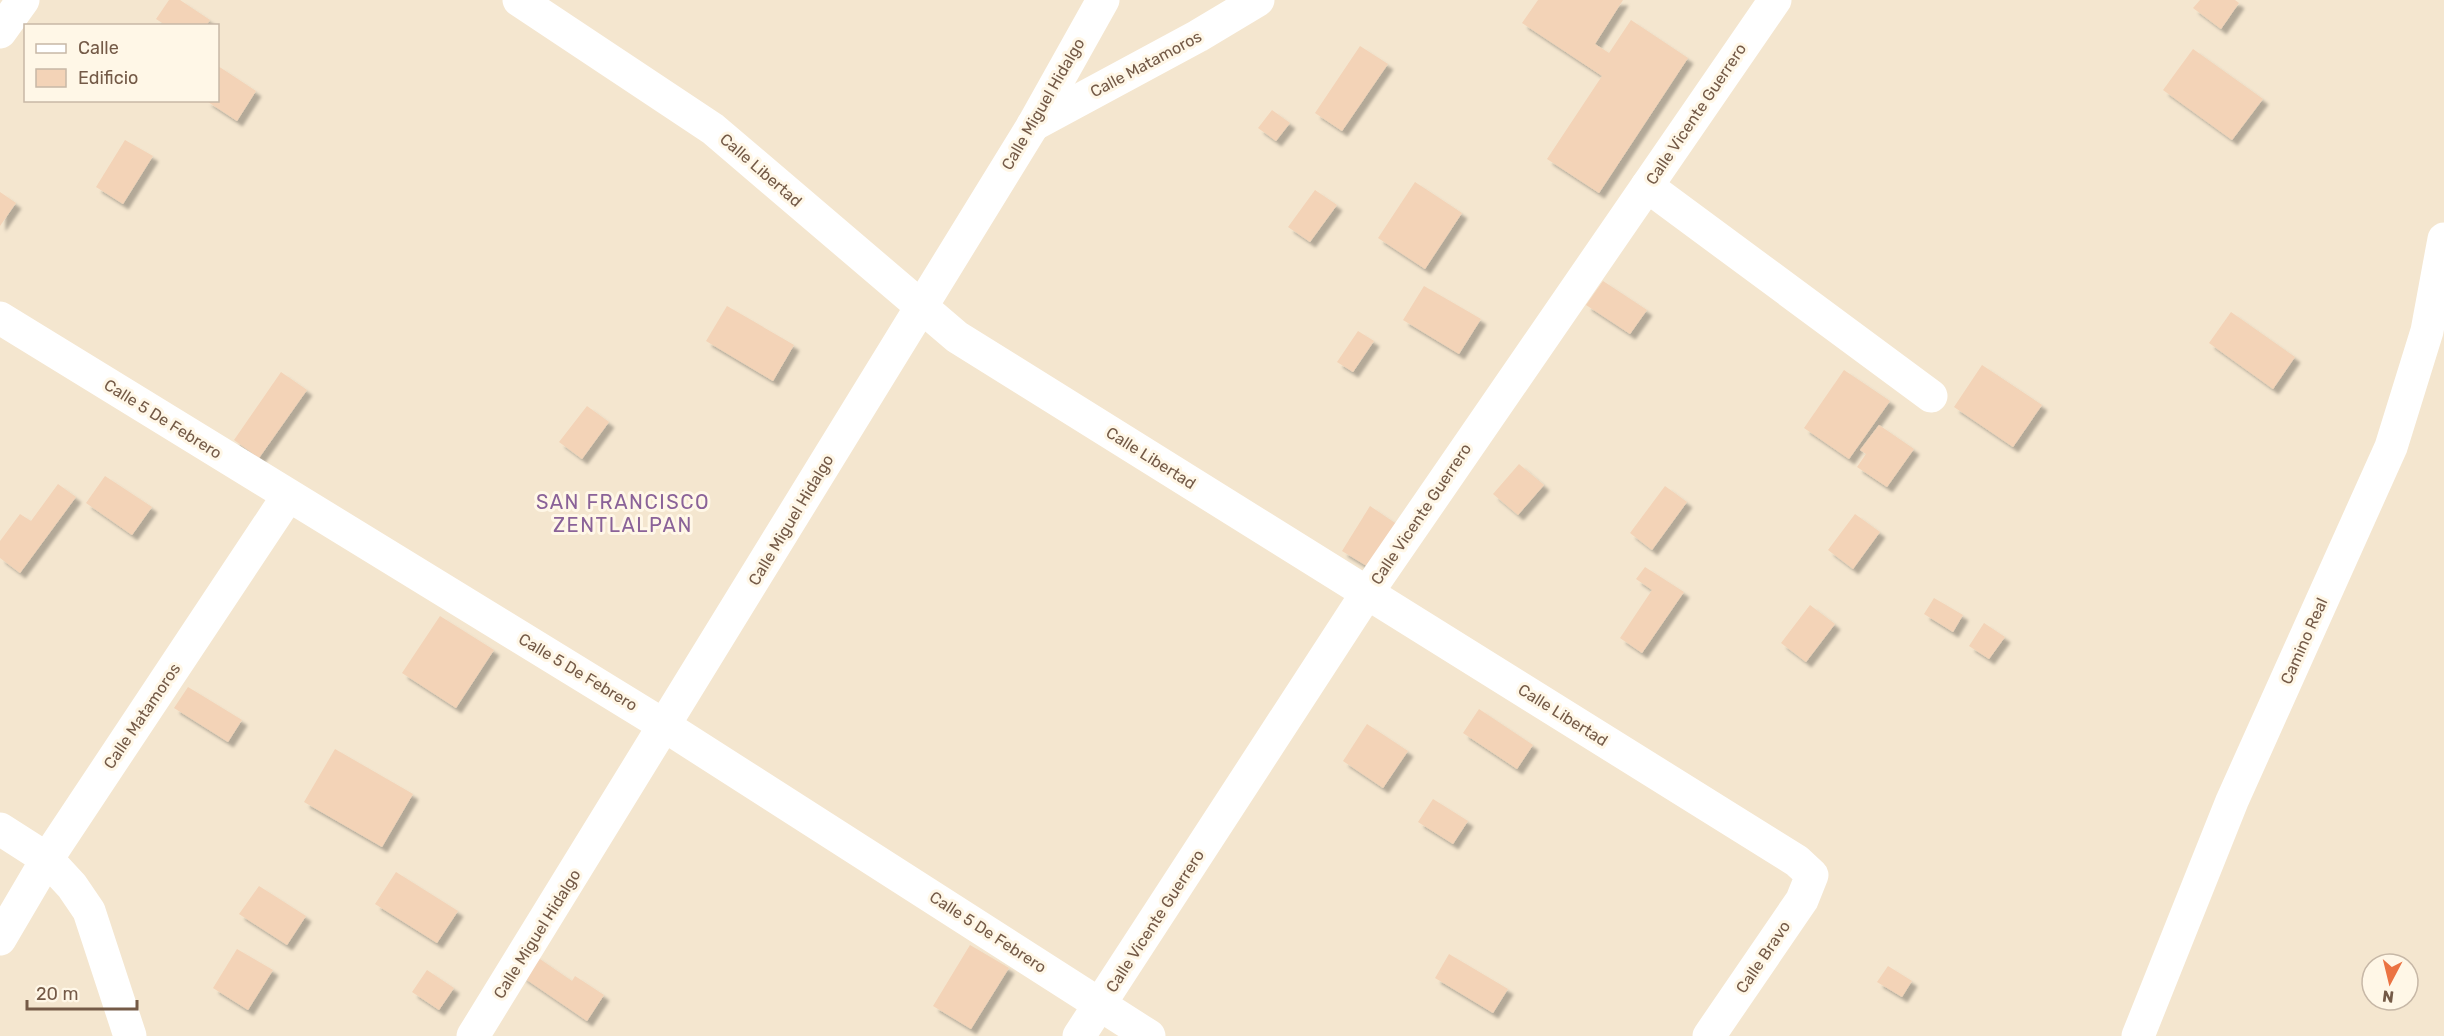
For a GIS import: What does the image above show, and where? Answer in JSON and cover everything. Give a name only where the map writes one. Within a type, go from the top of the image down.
[{"type":"street","points":[[0,32],[23,0]]},
{"type":"street","name":"Calle Libertad","points":[[519,0],[713,129],[776,185],[957,336],[1797,861],[1812,875]]},
{"type":"street","name":"Calle Miguel Hidalgo","points":[[473,1036],[1033,125],[1103,0]]},
{"type":"street","name":"Calle Matamoros","points":[[1033,125],[1198,36],[1258,0]]},
{"type":"street","name":"Calle Vicente Guerrero","points":[[1079,1036],[1367,594],[1774,0]]},
{"type":"street","points":[[1647,186],[1931,396]]},
{"type":"street","name":"Camino Real","points":[[2138,1036],[2232,801],[2391,447],[2427,331],[2444,239]]},
{"type":"street","name":"Calle 5 De Febrero","points":[[0,318],[665,726],[1149,1036]]},
{"type":"street","name":"Calle Matamoros","points":[[0,939],[47,859],[288,496]]},
{"type":"street","points":[[0,829],[47,859],[72,886],[89,910],[130,1036]]},
{"type":"street","name":"Calle Bravo","points":[[1709,1036],[1802,900],[1812,875]]},
{"type":"shaded area","points":[[0,0],[2444,0],[2444,1036],[0,1036]]},
{"type":"building","points":[[169,0],[180,0],[210,20],[207,24],[164,24],[156,19]]},
{"type":"building","points":[[1538,0],[1623,0],[1595,44],[1609,53],[1631,20],[1688,58],[1599,193],[1547,159],[1602,76],[1522,23]]},
{"type":"building","points":[[2200,0],[2235,0],[2239,3],[2221,29],[2193,8]]},
{"type":"building","points":[[1360,46],[1388,64],[1342,131],[1315,113]]},
{"type":"building","points":[[2193,49],[2263,99],[2232,140],[2163,90]]},
{"type":"building","points":[[219,67],[256,91],[237,121],[208,102],[219,102]]},
{"type":"building","points":[[1272,110],[1290,123],[1276,141],[1258,128]]},
{"type":"building","points":[[125,140],[153,156],[123,204],[96,187]]},
{"type":"building","points":[[1415,182],[1462,213],[1425,269],[1378,238]]},
{"type":"building","points":[[1315,190],[1337,205],[1310,242],[1288,227]]},
{"type":"building","points":[[0,192],[16,203],[0,226]]},
{"type":"building","points":[[1603,281],[1647,310],[1630,334],[1586,305]]},
{"type":"building","points":[[1424,286],[1481,319],[1459,354],[1403,320]]},
{"type":"building","points":[[727,306],[794,345],[773,381],[706,341]]},
{"type":"building","points":[[2231,312],[2295,357],[2273,389],[2209,343]]},
{"type":"building","points":[[1358,331],[1374,341],[1353,372],[1337,362]]},
{"type":"building","points":[[1982,365],[2042,405],[2013,447],[1954,407]]},
{"type":"building","points":[[1844,370],[1890,401],[1849,459],[1804,428]]},
{"type":"building","points":[[281,372],[307,390],[259,458],[234,440]]},
{"type":"building","points":[[587,406],[609,422],[582,459],[559,442]]},
{"type":"building","points":[[1879,425],[1914,449],[1887,487],[1857,467],[1866,454],[1860,450]]},
{"type":"building","points":[[1519,464],[1544,485],[1518,515],[1493,494]]},
{"type":"building","points":[[105,476],[152,507],[132,535],[86,503]]},
{"type":"building","points":[[58,484],[76,497],[20,573],[0,558],[0,541],[20,514],[31,521]]},
{"type":"building","points":[[1665,486],[1687,502],[1652,550],[1630,533]]},
{"type":"building","points":[[1370,506],[1398,525],[1370,568],[1342,551]]},
{"type":"building","points":[[1855,514],[1880,532],[1853,569],[1828,550]]},
{"type":"building","points":[[1645,567],[1684,592],[1642,653],[1620,638],[1652,590],[1636,579]]},
{"type":"building","points":[[1934,598],[1963,615],[1953,632],[1924,614]]},
{"type":"building","points":[[1810,605],[1835,624],[1806,662],[1781,643]]},
{"type":"building","points":[[440,616],[494,650],[456,708],[402,673]]},
{"type":"building","points":[[1984,623],[2005,637],[1989,659],[1969,646]]},
{"type":"building","points":[[188,687],[242,720],[228,742],[174,708]]},
{"type":"building","points":[[1479,709],[1533,745],[1517,769],[1463,733]]},
{"type":"building","points":[[1367,724],[1408,751],[1383,788],[1343,761]]},
{"type":"building","points":[[335,749],[413,794],[382,847],[304,802]]},
{"type":"building","points":[[1433,799],[1468,821],[1453,844],[1418,822]]},
{"type":"building","points":[[396,872],[458,911],[437,943],[375,904]]},
{"type":"building","points":[[259,886],[306,916],[287,945],[239,914]]},
{"type":"building","points":[[970,945],[1009,968],[971,1029],[933,1006]]},
{"type":"building","points":[[237,949],[273,970],[248,1010],[213,988]]},
{"type":"building","points":[[1449,954],[1508,989],[1493,1013],[1435,978]]},
{"type":"building","points":[[534,955],[572,981],[575,976],[604,995],[587,1021],[521,976]]},
{"type":"building","points":[[1888,966],[1912,981],[1902,997],[1877,982]]},
{"type":"building","points":[[427,970],[454,988],[439,1010],[412,992]]},
{"type":"district","name":"SAN FRANCISCO ZENTLALPAN","points":[[623,514]]}]
